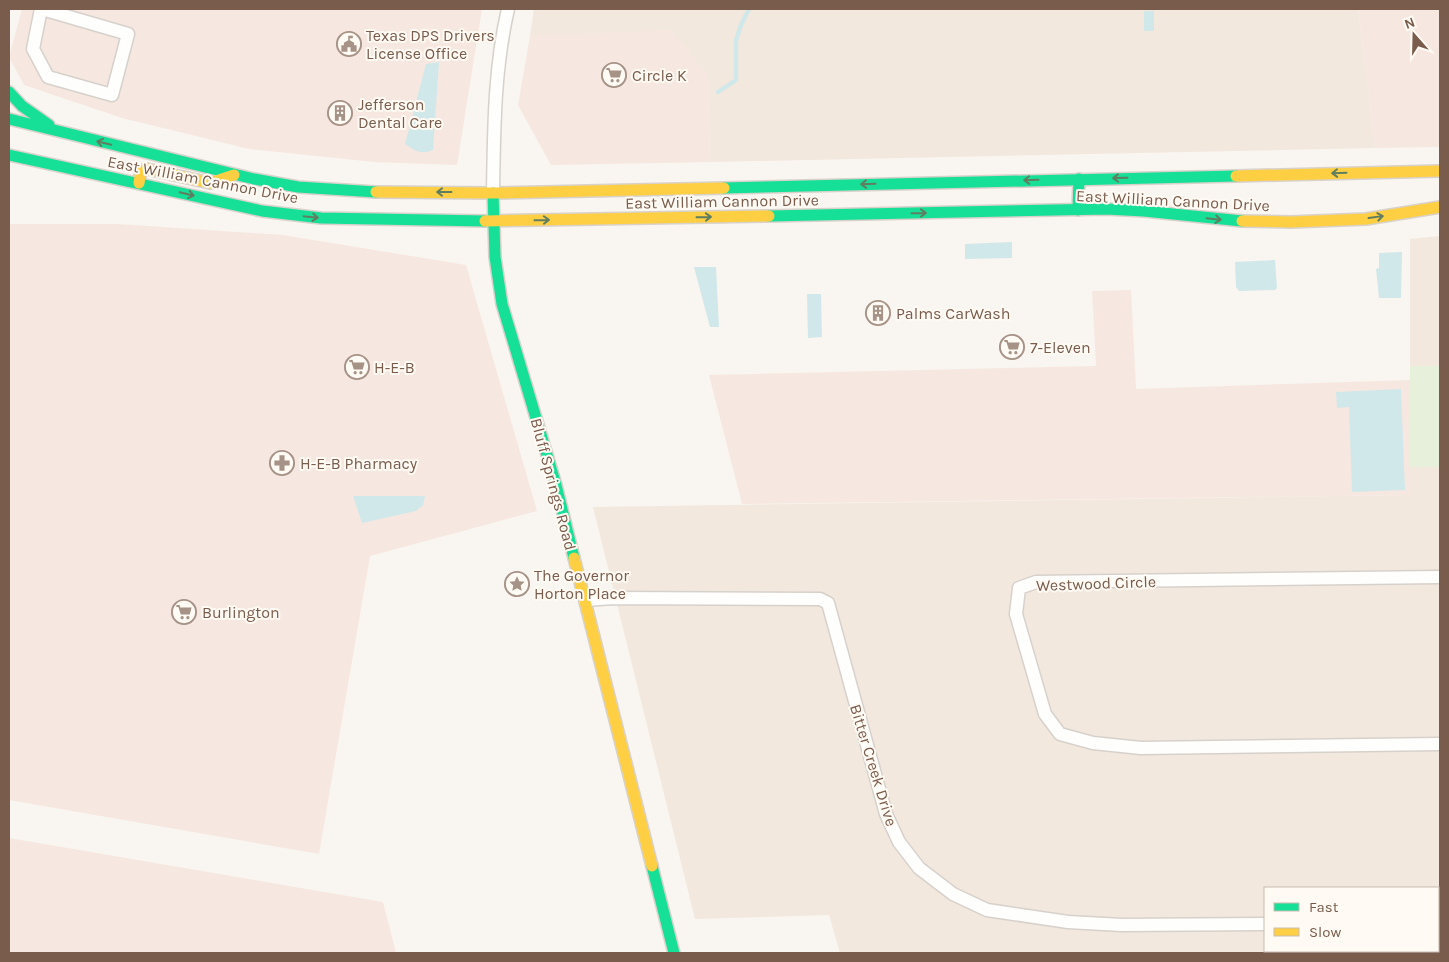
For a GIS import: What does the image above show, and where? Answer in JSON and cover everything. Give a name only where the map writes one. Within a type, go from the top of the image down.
[{"type":"main road","points":[[9,92],[22,106],[57,131]]},
{"type":"main road","name":"East William Cannon Drive","points":[[9,119],[234,174],[298,187],[330,190],[493,192],[1440,170]]},
{"type":"main road","name":"East William Cannon Drive","points":[[9,155],[262,211],[321,218],[493,221],[1078,210],[1144,211],[1224,220],[1291,222],[1366,219],[1440,207]]},
{"type":"main road","points":[[11,168],[42,163]]},
{"type":"main road","points":[[139,183],[141,171],[147,169],[210,183],[234,174]]},
{"type":"main road","points":[[1078,210],[1080,179]]},
{"type":"main road","name":"Bluff Springs Road","points":[[493,192],[495,258],[502,304],[556,484],[674,953]]},
{"type":"street","points":[[42,9],[128,34],[112,95],[48,77],[33,49],[42,9]]},
{"type":"street","name":"Bluff Springs Road","points":[[493,192],[498,72],[508,9]]},
{"type":"street","name":"Westwood Circle","points":[[1440,577],[1036,582],[1019,588],[1016,614],[1045,714],[1060,734],[1093,743],[1141,748],[1440,744]]},
{"type":"street","name":"Bitter Creek Drive","points":[[585,600],[614,598],[820,599],[828,603],[886,814],[899,842],[919,868],[953,894],[987,910],[1068,922],[1122,926],[1264,924]]},
{"type":"shaded area","points":[[22,9],[482,9],[457,165],[374,162],[249,149],[122,118],[24,85],[9,57]]},
{"type":"shaded area","points":[[534,9],[1358,9],[1375,148],[710,162],[708,75],[530,36]]},
{"type":"shaded area","points":[[1358,9],[1440,9],[1440,147],[1375,148]]},
{"type":"shaded area","points":[[671,30],[708,75],[710,162],[551,165],[518,105],[530,36]]},
{"type":"shaded area","points":[[9,224],[118,224],[283,235],[466,265],[537,511],[370,556],[319,854],[9,800]]},
{"type":"shaded area","points":[[1440,236],[1440,953],[840,953],[829,915],[695,919],[593,507],[1410,495],[1410,239]]},
{"type":"shaded area","points":[[1131,290],[1136,389],[1410,380],[1410,495],[742,504],[709,375],[1096,366],[1092,291]]},
{"type":"shaded area","points":[[9,838],[383,902],[396,953],[9,953]]},
{"type":"green space","points":[[1410,366],[1440,366],[1440,467],[1410,467]]},
{"type":"water","points":[[1144,11],[1154,11],[1154,31],[1144,31]]},
{"type":"water","points":[[439,62],[433,150],[418,152],[405,144],[426,64]]},
{"type":"water","points":[[1012,242],[1012,258],[965,259],[965,244]]},
{"type":"water","points":[[1402,252],[1401,298],[1379,298],[1376,269],[1379,268],[1379,253]]},
{"type":"water","points":[[1275,260],[1277,288],[1275,290],[1239,291],[1236,287],[1235,262]]},
{"type":"water","points":[[694,267],[716,267],[719,327],[710,327]]},
{"type":"water","points":[[807,294],[821,294],[822,337],[808,338]]},
{"type":"water","points":[[1401,389],[1405,490],[1352,492],[1349,407],[1337,408],[1336,392]]},
{"type":"water","points":[[353,496],[425,496],[423,505],[416,511],[362,523]]},
{"type":"waterway","points":[[718,92],[736,80],[736,40],[749,9]]},
{"type":"traffic: fast","points":[[9,92],[22,106],[49,125]]},
{"type":"traffic: fast","points":[[9,119],[254,179],[298,187],[376,192]]},
{"type":"traffic: fast","points":[[9,155],[262,211],[321,218],[485,221]]},
{"type":"traffic: fast","points":[[724,188],[1236,176]]},
{"type":"traffic: fast","points":[[1078,210],[1079,179]]},
{"type":"traffic: fast","points":[[493,193],[495,257],[502,304],[556,485],[574,558]]},
{"type":"traffic: fast","points":[[769,216],[1106,209],[1242,221]]},
{"type":"traffic: fast","points":[[652,866],[674,953]]},
{"type":"traffic: slow","points":[[139,183],[141,171],[147,169],[210,183],[234,175]]},
{"type":"traffic: slow","points":[[1236,176],[1440,171]]},
{"type":"traffic: slow","points":[[376,192],[493,193],[724,188]]},
{"type":"traffic: slow","points":[[1242,221],[1291,222],[1366,219],[1440,207]]},
{"type":"traffic: slow","points":[[485,221],[769,216]]},
{"type":"traffic: slow","points":[[574,558],[652,866]]},
{"type":"place","name":"Texas DPS Drivers License Office","points":[[349,44]]},
{"type":"place","name":"Circle K","points":[[614,75]]},
{"type":"place","name":"Jefferson Dental Care","points":[[340,113]]},
{"type":"place","name":"Palms CarWash","points":[[878,313]]},
{"type":"place","name":"7-Eleven","points":[[1012,347]]},
{"type":"place","name":"H-E-B","points":[[357,367]]},
{"type":"place","name":"H-E-B Pharmacy","points":[[282,463]]},
{"type":"place","name":"The Governor Horton Place","points":[[517,584]]},
{"type":"place","name":"Burlington","points":[[184,612]]}]
